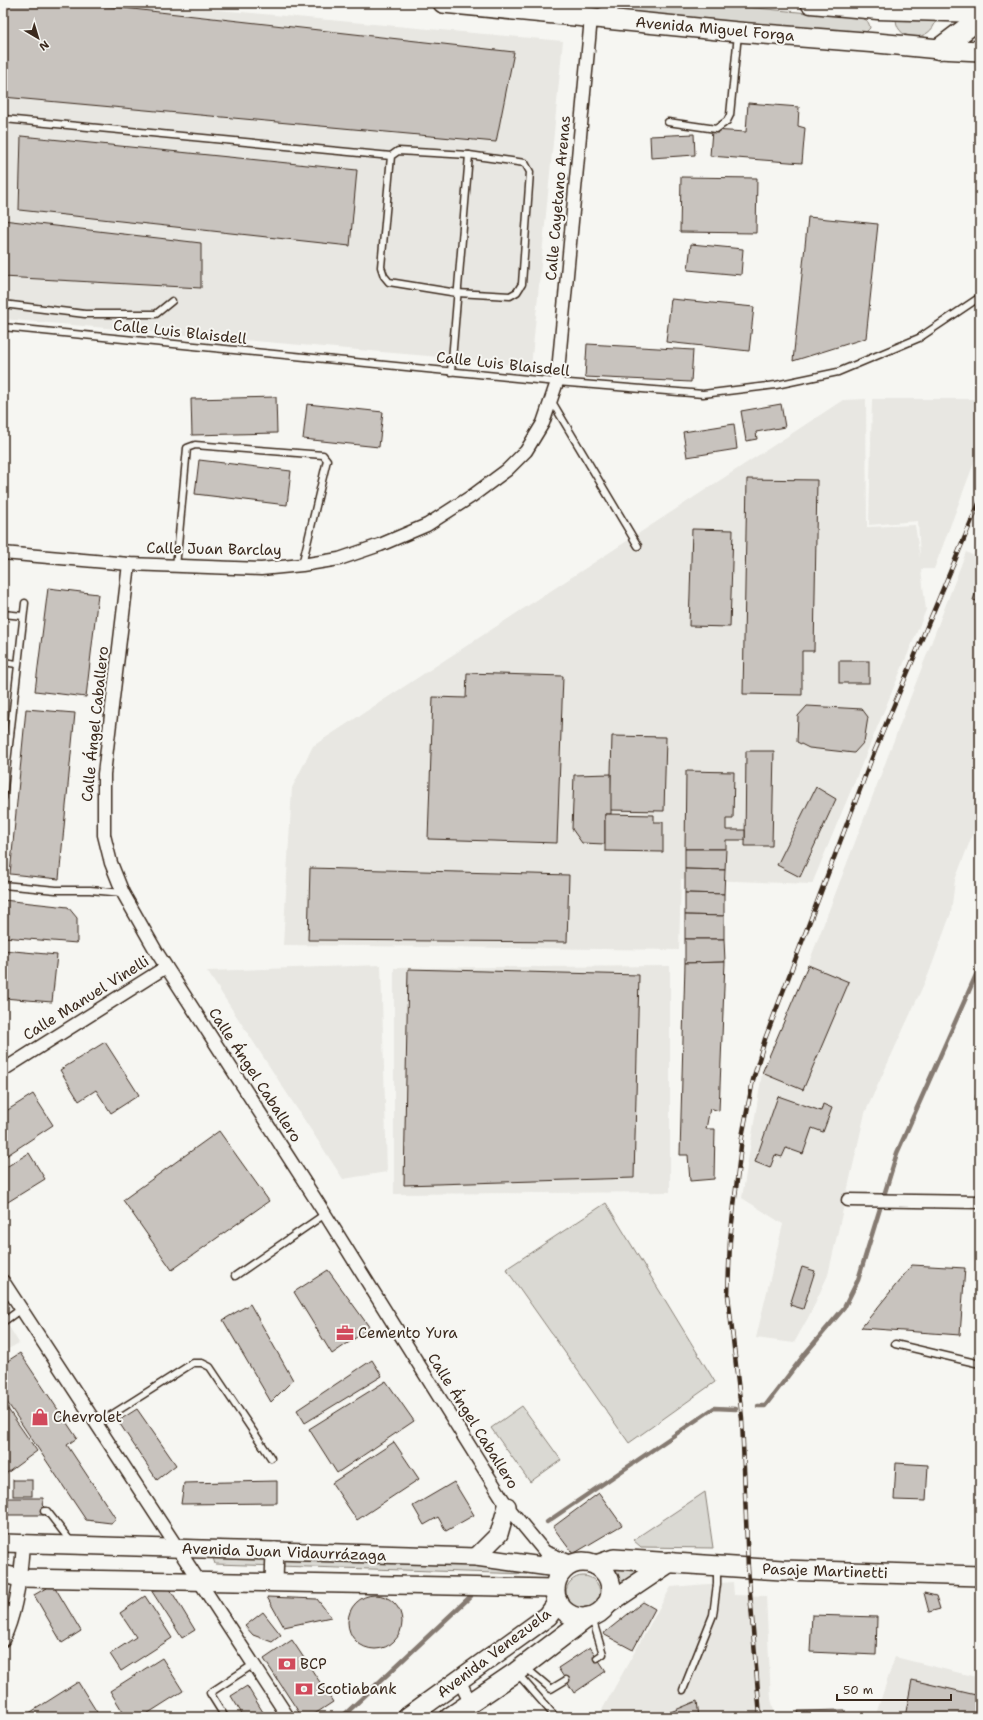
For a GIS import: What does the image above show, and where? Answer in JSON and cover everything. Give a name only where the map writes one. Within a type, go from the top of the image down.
[{"type":"highway","points":[[811,3],[878,9],[980,12]]},
{"type":"highway","points":[[939,49],[980,18]]},
{"type":"main road","name":"Avenida Miguel Forga","points":[[443,3],[738,32],[939,49],[980,51]]},
{"type":"main road","points":[[476,1557],[499,1534],[507,1506]]},
{"type":"main road","name":"Avenida Juan Vidaurrázaga","points":[[3,1543],[476,1557],[558,1575]]},
{"type":"main road","points":[[274,1582],[275,1551]]},
{"type":"main road","name":"Pasaje Martinetti","points":[[596,1565],[614,1559],[790,1570],[980,1576]]},
{"type":"main road","points":[[595,1613],[610,1597],[611,1587],[609,1578],[604,1570],[589,1562],[558,1575],[567,1613],[581,1617],[595,1613],[670,1562]]},
{"type":"main road","name":"Avenida Juan Vidaurrázaga","points":[[3,1574],[20,1578],[274,1582],[558,1575]]},
{"type":"main road","name":"Avenida Venezuela","points":[[408,1717],[548,1616],[558,1575]]},
{"type":"main road","name":"Avenida Venezuela","points":[[450,1717],[468,1709],[595,1613]]},
{"type":"street","points":[[574,3],[579,11],[591,18],[607,12],[616,3]]},
{"type":"street","name":"Calle Cayetano Arenas","points":[[557,382],[591,18]]},
{"type":"street","name":"Calle Juan Barclay","points":[[3,554],[176,567],[261,569],[340,559],[380,545],[427,525],[472,496],[507,470],[526,451],[543,423],[557,382]]},
{"type":"street","name":"Calle Ángel Caballero","points":[[129,564],[104,774],[103,807],[104,835],[111,863],[123,893],[166,967],[325,1214],[507,1506],[558,1575]]},
{"type":"street","name":"Calle Manuel Vinelli","points":[[3,1070],[166,967]]},
{"type":"street","points":[[848,1200],[980,1202]]},
{"type":"street","points":[[3,1281],[288,1717]]},
{"type":"street","points":[[3,1640],[8,1632],[20,1578],[23,1544]]},
{"type":"street","points":[[459,1680],[468,1709]]},
{"type":"lane","points":[[668,122],[716,129],[727,121],[730,115],[738,32]]},
{"type":"lane","points":[[3,127],[4,119],[391,156],[398,151],[469,155],[525,163],[530,172],[522,284],[517,292],[510,296],[457,293],[389,282],[384,276],[381,267],[391,156]]},
{"type":"lane","points":[[451,372],[469,155]]},
{"type":"lane","name":"Calle Luis Blaisdell","points":[[3,327],[451,372],[703,394],[776,385],[838,372],[919,338],[980,297]]},
{"type":"lane","points":[[3,304],[85,314],[156,314],[172,301]]},
{"type":"lane","points":[[551,400],[638,546]]},
{"type":"lane","points":[[176,567],[188,448],[195,445],[323,455],[327,460],[302,565]]},
{"type":"lane","points":[[3,798],[25,603]]},
{"type":"lane","points":[[3,614],[23,616]]},
{"type":"lane","points":[[3,662],[17,664]]},
{"type":"lane","points":[[3,885],[56,890],[90,890],[123,893]]},
{"type":"lane","points":[[235,1276],[325,1214]]},
{"type":"lane","points":[[3,1322],[21,1309]]},
{"type":"lane","points":[[895,1344],[980,1364]]},
{"type":"lane","points":[[97,1424],[193,1364],[202,1362],[210,1367],[271,1458]]},
{"type":"lane","points":[[44,1511],[47,1511],[74,1546]]},
{"type":"lane","points":[[683,1690],[713,1615],[717,1584],[717,1566]]},
{"type":"lane","points":[[595,1613],[603,1654],[597,1658]]},
{"type":"lane","points":[[225,1717],[210,1693],[254,1664]]},
{"type":"lane","points":[[520,1669],[551,1689],[566,1680]]},
{"type":"lane","points":[[520,1669],[553,1714],[552,1717]]},
{"type":"shaded area","points":[[3,3],[140,3],[563,41],[531,367],[451,358],[3,319]]},
{"type":"shaded area","points":[[631,3],[703,3],[862,18],[868,22],[870,28],[865,33],[861,34],[635,13],[630,8]]},
{"type":"shaded area","points":[[896,20],[936,20],[928,33],[915,37],[902,33],[898,28]]},
{"type":"shaded area","points":[[866,399],[867,527],[915,525],[920,558],[918,521],[869,525],[872,399],[980,399],[980,447],[934,569],[921,569],[926,610],[812,884],[681,879],[679,950],[283,945],[292,788],[313,746],[843,400]]},
{"type":"shaded area","points":[[966,552],[980,559],[980,579],[973,600],[974,604],[980,607],[980,815],[955,880],[951,913],[929,973],[865,1113],[828,1275],[809,1316],[794,1343],[756,1338],[783,1224],[742,1198],[762,1073],[808,965]]},
{"type":"shaded area","points":[[381,965],[387,1172],[343,1179],[207,971]]},
{"type":"shaded area","points":[[670,966],[670,1192],[394,1194],[394,968]]},
{"type":"shaded area","points":[[606,1203],[715,1382],[629,1443],[506,1269]]},
{"type":"shaded area","points":[[5,1320],[19,1343],[3,1352],[3,1321]]},
{"type":"shaded area","points":[[522,1406],[561,1460],[530,1482],[491,1428]]},
{"type":"shaded area","points":[[705,1492],[713,1548],[641,1547],[633,1540]]},
{"type":"shaded area","points":[[212,1555],[465,1563],[527,1574],[215,1564]]},
{"type":"shaded area","points":[[607,1567],[648,1570],[621,1585]]},
{"type":"shaded area","points":[[580,1576],[586,1576],[590,1577],[597,1583],[600,1593],[599,1600],[593,1607],[586,1610],[580,1610],[576,1609],[569,1603],[566,1596],[566,1590],[567,1586],[573,1579]]},
{"type":"shaded area","points":[[733,1582],[734,1595],[766,1596],[771,1699],[776,1717],[598,1717],[671,1587]]},
{"type":"shaded area","points":[[895,1657],[980,1678],[980,1717],[875,1717]]},
{"type":"building","points":[[3,3],[79,3],[514,52],[496,142],[3,97]]},
{"type":"building","points":[[748,103],[799,107],[798,126],[805,128],[802,163],[710,156],[712,130],[746,132]]},
{"type":"building","points":[[694,134],[695,155],[651,158],[650,136]]},
{"type":"building","points":[[21,136],[357,170],[350,246],[19,210]]},
{"type":"building","points":[[681,177],[757,178],[756,233],[680,232]]},
{"type":"building","points":[[808,217],[878,224],[866,338],[793,361]]},
{"type":"building","points":[[3,220],[201,243],[201,288],[3,277]]},
{"type":"building","points":[[691,244],[743,249],[741,275],[688,270]]},
{"type":"building","points":[[671,299],[754,307],[749,351],[666,342]]},
{"type":"building","points":[[587,344],[693,350],[691,382],[585,377]]},
{"type":"building","points":[[276,397],[277,433],[192,435],[191,399]]},
{"type":"building","points":[[307,404],[383,412],[379,447],[303,439]]},
{"type":"building","points":[[781,404],[785,427],[756,432],[757,439],[746,441],[741,411]]},
{"type":"building","points":[[734,424],[737,449],[687,457],[683,432]]},
{"type":"building","points":[[199,460],[291,471],[287,505],[195,494]]},
{"type":"building","points":[[747,479],[817,480],[814,651],[802,651],[802,695],[743,694]]},
{"type":"building","points":[[692,529],[733,530],[730,627],[689,626]]},
{"type":"building","points":[[980,579],[980,602],[973,600]]},
{"type":"building","points":[[48,588],[98,594],[86,697],[35,691]]},
{"type":"building","points":[[839,661],[869,661],[869,683],[839,683]]},
{"type":"building","points":[[467,673],[563,676],[557,843],[428,839],[433,697],[466,698]]},
{"type":"building","points":[[807,706],[862,709],[868,717],[864,742],[854,753],[809,748],[797,742],[798,716]]},
{"type":"building","points":[[26,709],[75,713],[59,879],[10,874]]},
{"type":"building","points":[[612,736],[666,737],[664,811],[610,810]]},
{"type":"building","points":[[746,751],[774,751],[772,846],[745,846]]},
{"type":"building","points":[[686,771],[734,772],[733,819],[726,819],[726,830],[745,830],[745,840],[726,840],[726,849],[685,849]]},
{"type":"building","points":[[611,774],[611,814],[605,814],[605,844],[582,843],[572,829],[574,775]]},
{"type":"building","points":[[816,787],[836,799],[800,877],[777,865]]},
{"type":"building","points":[[605,814],[654,815],[654,822],[663,822],[663,852],[605,851]]},
{"type":"building","points":[[685,849],[726,849],[725,870],[685,869]]},
{"type":"building","points":[[310,868],[569,875],[567,942],[308,940]]},
{"type":"building","points":[[685,869],[725,870],[724,894],[685,893]]},
{"type":"building","points":[[685,893],[724,894],[724,916],[685,915]]},
{"type":"building","points":[[3,900],[68,907],[77,918],[77,943],[3,937]]},
{"type":"building","points":[[685,915],[724,916],[724,939],[685,939]]},
{"type":"building","points":[[685,939],[724,939],[725,962],[685,963]]},
{"type":"building","points":[[3,950],[57,955],[52,1002],[3,998]]},
{"type":"building","points":[[725,962],[719,1111],[710,1108],[706,1129],[715,1129],[714,1179],[690,1181],[688,1155],[680,1155],[685,963]]},
{"type":"building","points":[[808,965],[849,982],[803,1090],[762,1073]]},
{"type":"building","points":[[408,969],[639,975],[634,1178],[404,1185]]},
{"type":"building","points":[[105,1042],[139,1095],[111,1113],[96,1090],[79,1101],[60,1070]]},
{"type":"building","points":[[980,1079],[980,1102],[975,1100]]},
{"type":"building","points":[[33,1094],[53,1125],[3,1158],[3,1113]]},
{"type":"building","points":[[778,1096],[821,1111],[823,1104],[832,1108],[823,1132],[812,1128],[803,1154],[786,1148],[782,1157],[775,1155],[770,1168],[755,1162]]},
{"type":"building","points":[[219,1131],[269,1201],[172,1270],[123,1200]]},
{"type":"building","points":[[29,1153],[45,1179],[3,1205],[3,1169]]},
{"type":"building","points":[[912,1265],[965,1268],[960,1335],[861,1328]]},
{"type":"building","points":[[802,1267],[815,1271],[803,1309],[790,1305]]},
{"type":"building","points":[[328,1270],[370,1328],[332,1354],[294,1292]]},
{"type":"building","points":[[250,1304],[293,1380],[271,1402],[223,1320]]},
{"type":"building","name":"Chevrolet","points":[[20,1353],[77,1438],[67,1445],[116,1519],[111,1523],[86,1520],[3,1396],[3,1364]]},
{"type":"building","points":[[372,1360],[382,1376],[305,1423],[297,1410]]},
{"type":"building","points":[[386,1381],[414,1421],[337,1473],[309,1429]]},
{"type":"building","points":[[3,1402],[37,1451],[3,1476]]},
{"type":"building","points":[[137,1409],[176,1465],[157,1480],[118,1421]]},
{"type":"building","points":[[394,1442],[419,1479],[357,1520],[332,1483]]},
{"type":"building","points":[[896,1463],[928,1465],[926,1501],[894,1500]]},
{"type":"building","points":[[13,1480],[32,1480],[32,1496],[13,1496]]},
{"type":"building","points":[[277,1481],[277,1503],[181,1504],[184,1483]]},
{"type":"building","points":[[454,1482],[474,1515],[446,1531],[438,1517],[424,1525],[413,1506]]},
{"type":"building","points":[[599,1493],[622,1525],[573,1554],[553,1527]]},
{"type":"building","points":[[3,1498],[43,1498],[44,1515],[3,1515]]},
{"type":"building","points":[[53,1584],[81,1631],[62,1643],[34,1595]]},
{"type":"building","points":[[170,1589],[195,1630],[182,1638],[151,1590]]},
{"type":"building","points":[[924,1593],[936,1596],[940,1609],[929,1612]]},
{"type":"building","points":[[375,1595],[385,1597],[394,1603],[400,1612],[402,1622],[400,1632],[394,1641],[385,1647],[375,1649],[365,1647],[356,1641],[350,1632],[348,1622],[350,1612],[356,1603],[365,1597]]},
{"type":"building","points":[[145,1596],[172,1638],[121,1671],[110,1654],[136,1637],[120,1613]]},
{"type":"building","points":[[267,1597],[317,1599],[331,1617],[284,1627]]},
{"type":"building","points":[[643,1602],[655,1609],[633,1650],[603,1634]]},
{"type":"building","points":[[263,1612],[281,1635],[272,1642],[253,1635],[245,1626]]},
{"type":"building","points":[[812,1615],[877,1617],[876,1655],[810,1652]]},
{"type":"building","points":[[292,1640],[333,1702],[310,1717],[302,1717],[264,1659]]},
{"type":"building","points":[[590,1647],[606,1671],[574,1693],[558,1668]]},
{"type":"building","points":[[162,1658],[183,1691],[142,1717],[126,1717],[110,1691]]},
{"type":"building","points":[[912,1680],[980,1696],[980,1717],[905,1717]]},
{"type":"building","points":[[78,1682],[100,1717],[23,1717]]},
{"type":"building","points":[[247,1686],[266,1717],[244,1717],[231,1696]]},
{"type":"building","points":[[697,1701],[699,1717],[661,1717],[661,1716]]},
{"type":"building","points":[[845,1710],[845,1717],[799,1717],[798,1711]]},
{"type":"waterway","points":[[758,1406],[765,1406],[804,1355],[844,1308],[858,1280],[897,1153],[980,966]]},
{"type":"waterway","points":[[547,1522],[714,1408],[736,1409]]},
{"type":"waterway","points":[[342,1717],[471,1596]]},
{"type":"railway","points":[[760,1717],[748,1568],[742,1418],[728,1295],[730,1240],[742,1137],[753,1080],[765,1039],[875,750],[980,501]]},
{"type":"place","name":"Cemento Yura","points":[[345,1333]]},
{"type":"place","name":"Chevrolet","points":[[40,1417]]},
{"type":"place","name":"BCP","points":[[287,1664]]},
{"type":"place","name":"Scotiabank","points":[[304,1689]]}]
